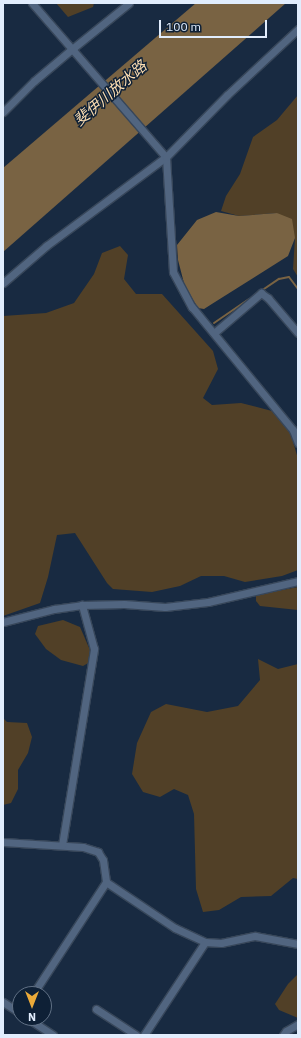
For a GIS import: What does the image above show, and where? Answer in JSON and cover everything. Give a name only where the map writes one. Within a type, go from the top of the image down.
[{"type":"street","points":[[32,3],[166,157],[173,272],[192,307],[293,430],[298,443]]},
{"type":"street","points":[[3,112],[34,81],[130,3]]},
{"type":"street","points":[[3,283],[46,246],[166,157],[227,95],[298,29]]},
{"type":"street","points":[[214,333],[261,293],[268,298],[298,333]]},
{"type":"street","points":[[3,622],[54,609],[82,605],[124,604],[165,607],[208,602],[298,581]]},
{"type":"street","points":[[62,845],[94,649],[82,605]]},
{"type":"street","points":[[3,842],[83,847],[98,852],[103,860],[106,882],[38,986]]},
{"type":"street","points":[[106,882],[175,928],[205,942],[221,943],[255,936],[298,944]]},
{"type":"street","points":[[144,1035],[205,942]]},
{"type":"street","points":[[3,1002],[12,1008]]},
{"type":"street","points":[[96,1008],[136,1035]]},
{"type":"street","points":[[283,1035],[286,1031],[298,1024]]},
{"type":"street","points":[[39,1026],[53,1035]]},
{"type":"shaded area","points":[[56,3],[94,3],[93,7],[68,17]]},
{"type":"shaded area","points":[[298,95],[298,277],[293,269],[295,238],[277,213],[239,216],[221,211],[226,196],[240,174],[253,137],[277,120]]},
{"type":"shaded area","points":[[120,246],[128,255],[124,279],[136,294],[162,294],[213,351],[218,369],[203,398],[212,405],[241,403],[272,411],[290,431],[298,459],[298,570],[282,576],[245,582],[224,576],[201,576],[180,586],[152,592],[113,589],[107,583],[75,533],[57,535],[48,577],[40,603],[3,616],[3,316],[46,313],[74,303],[94,274],[102,253]]},
{"type":"shaded area","points":[[298,587],[298,610],[260,606],[256,601],[256,595]]},
{"type":"shaded area","points":[[63,620],[80,627],[90,650],[90,662],[83,666],[61,660],[46,649],[35,634],[38,626]]},
{"type":"shaded area","points":[[258,659],[278,669],[298,664],[298,879],[293,878],[271,896],[241,897],[219,910],[203,912],[196,889],[194,814],[188,795],[174,789],[160,797],[143,792],[132,774],[137,743],[151,712],[166,704],[207,712],[238,706],[260,680]]},
{"type":"shaded area","points":[[3,718],[7,722],[27,723],[32,737],[28,753],[18,770],[18,789],[11,803],[3,805]]},
{"type":"shaded area","points":[[298,974],[298,1018],[279,1010],[275,1004],[288,984]]},
{"type":"water","name":"斐伊川放水路","points":[[196,3],[286,3],[3,252],[3,168]]},
{"type":"water","points":[[216,212],[239,216],[277,213],[292,219],[295,238],[288,256],[204,309],[198,308],[185,287],[178,260],[177,245],[197,220]]},
{"type":"waterway","points":[[261,291],[279,279],[289,277],[298,289]]},
{"type":"waterway","points":[[214,323],[249,299]]}]
